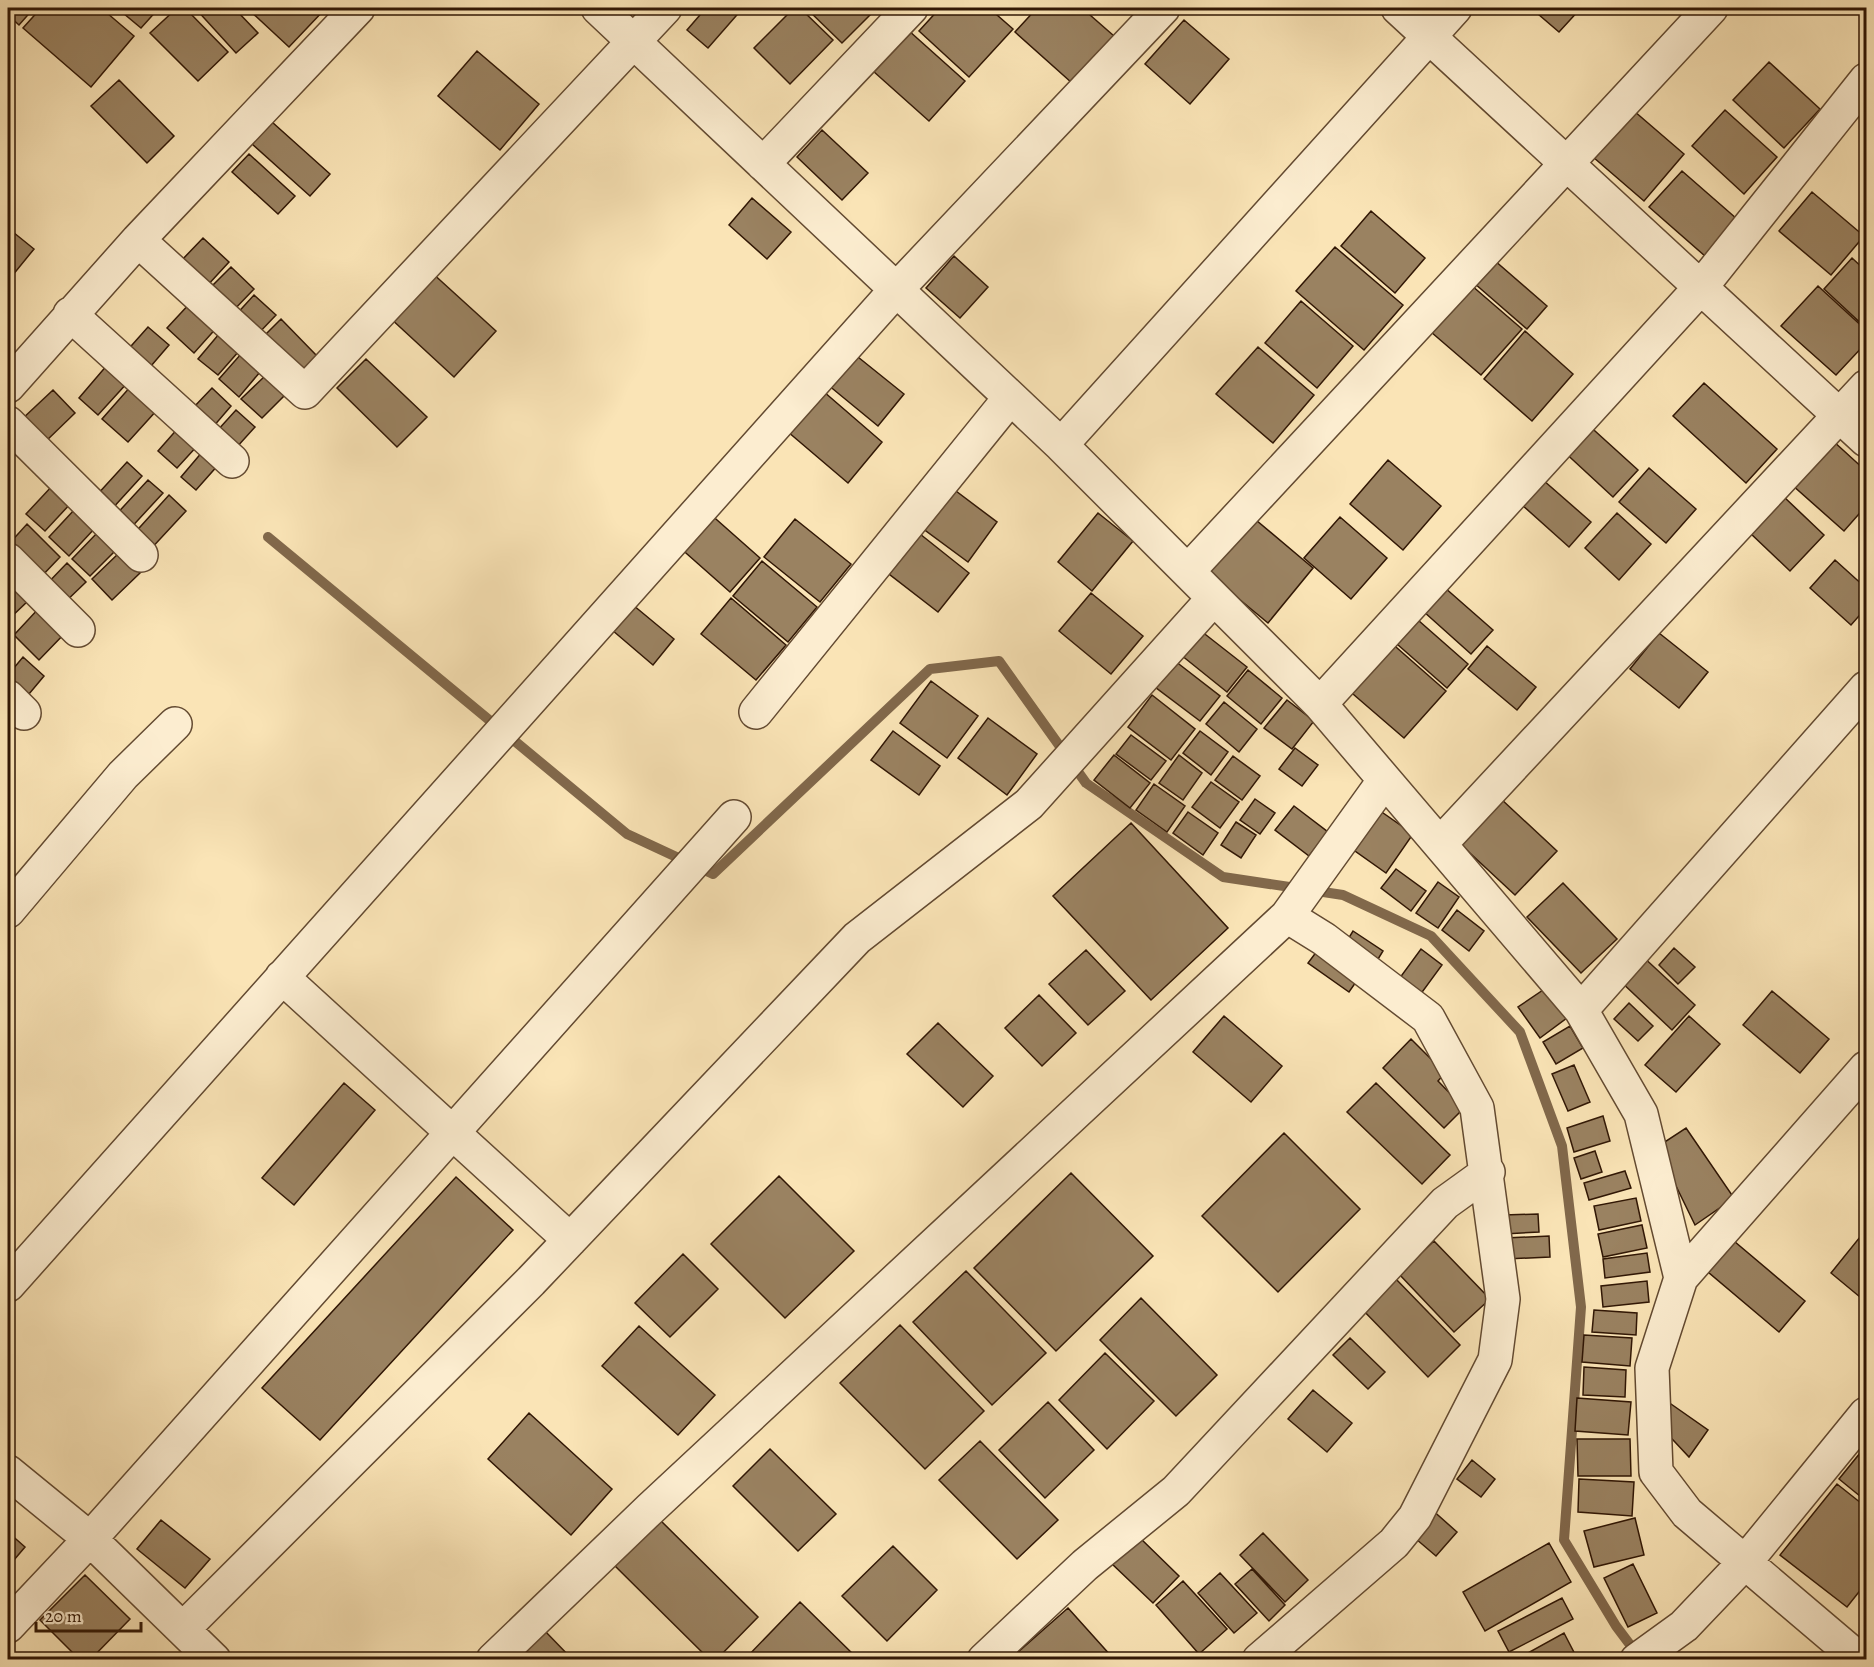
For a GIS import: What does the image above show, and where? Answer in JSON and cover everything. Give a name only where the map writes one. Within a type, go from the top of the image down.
[{"type":"street","points":[[598,8],[895,291],[1061,445],[1320,704],[1440,844],[1581,1010],[1641,1114],[1681,1278]]},
{"type":"street","points":[[138,240],[305,392],[664,8]]},
{"type":"street","points":[[763,164],[911,8]]},
{"type":"street","points":[[8,1285],[895,291],[1163,8]]},
{"type":"street","points":[[1398,8],[1866,440]]},
{"type":"street","points":[[1061,445],[1455,8]]},
{"type":"street","points":[[1188,572],[1711,8]]},
{"type":"street","points":[[8,386],[70,314],[352,9]]},
{"type":"street","points":[[1320,704],[1701,287],[1866,80]]},
{"type":"street","points":[[70,314],[231,461]]},
{"type":"street","points":[[1440,844],[1866,387]]},
{"type":"street","points":[[756,712],[1010,398]]},
{"type":"street","points":[[8,423],[141,555]]},
{"type":"street","points":[[8,560],[78,630]]},
{"type":"street","points":[[183,1629],[570,1240],[857,938],[1029,804],[1214,598]]},
{"type":"street","points":[[1581,1010],[1866,688]]},
{"type":"street","points":[[8,911],[123,775],[175,724]]},
{"type":"street","points":[[493,1659],[1289,913],[1384,781]]},
{"type":"street","points":[[8,1626],[90,1539],[734,817]]},
{"type":"street","points":[[1259,1659],[1394,1544],[1415,1517],[1495,1360],[1503,1299],[1488,1172],[1477,1108],[1428,1018],[1289,913]]},
{"type":"street","points":[[282,977],[570,1240]]},
{"type":"street","points":[[1860,1659],[1746,1561],[1687,1514],[1656,1472],[1652,1368],[1681,1278],[1866,1068]]},
{"type":"street","points":[[984,1659],[1085,1565],[1176,1491],[1445,1203],[1488,1172]]},
{"type":"street","points":[[1648,1651],[1683,1626],[1746,1561],[1866,1414]]},
{"type":"street","points":[[8,1472],[90,1539],[214,1659]]},
{"type":"building","points":[[8,8],[34,8],[19,25],[8,15]]},
{"type":"building","points":[[41,8],[111,8],[107,13],[134,36],[91,87],[23,28]]},
{"type":"building","points":[[117,8],[159,8],[141,28]]},
{"type":"building","points":[[177,8],[185,8],[228,52],[198,81],[150,33]]},
{"type":"building","points":[[195,8],[234,8],[258,33],[236,53]]},
{"type":"building","points":[[247,8],[326,8],[289,47]]},
{"type":"building","points":[[706,8],[743,8],[708,48],[687,30]]},
{"type":"building","points":[[794,8],[800,8],[833,40],[790,84],[754,48]]},
{"type":"building","points":[[806,8],[877,8],[842,43]]},
{"type":"building","points":[[940,8],[989,8],[1013,29],[969,77],[919,31]]},
{"type":"building","points":[[1037,8],[1082,8],[1114,36],[1072,83],[1015,32]]},
{"type":"building","points":[[1531,8],[1581,8],[1559,32]]},
{"type":"building","points":[[1184,20],[1229,59],[1190,104],[1145,64]]},
{"type":"building","points":[[908,30],[965,81],[929,121],[873,71]]},
{"type":"building","points":[[477,51],[539,104],[500,150],[438,96]]},
{"type":"building","points":[[1769,62],[1820,109],[1784,148],[1733,100]]},
{"type":"building","points":[[119,80],[174,136],[147,163],[91,106]]},
{"type":"building","points":[[1725,110],[1777,157],[1744,194],[1692,146]]},
{"type":"building","points":[[1634,111],[1684,154],[1644,201],[1593,157]]},
{"type":"building","points":[[272,122],[330,174],[310,196],[252,144]]},
{"type":"building","points":[[822,130],[868,173],[842,200],[797,157]]},
{"type":"building","points":[[249,154],[295,196],[278,214],[232,172]]},
{"type":"building","points":[[1682,171],[1737,219],[1705,256],[1649,207]]},
{"type":"building","points":[[1812,192],[1864,236],[1831,275],[1779,231]]},
{"type":"building","points":[[752,198],[791,232],[767,259],[729,225]]},
{"type":"building","points":[[1371,211],[1425,258],[1395,293],[1341,246]]},
{"type":"building","points":[[8,228],[34,249],[8,281]]},
{"type":"building","points":[[203,238],[229,262],[206,287],[180,262]]},
{"type":"building","points":[[1335,247],[1403,305],[1364,350],[1296,291]]},
{"type":"building","points":[[954,256],[988,287],[960,318],[926,288]]},
{"type":"building","points":[[1852,258],[1866,271],[1866,328],[1824,289]]},
{"type":"building","points":[[1494,260],[1547,306],[1527,329],[1474,283]]},
{"type":"building","points":[[231,267],[254,289],[231,313],[207,291]]},
{"type":"building","points":[[430,271],[496,331],[454,377],[388,316]]},
{"type":"building","points":[[1471,285],[1522,329],[1481,375],[1431,332]]},
{"type":"building","points":[[1818,286],[1866,330],[1866,343],[1836,375],[1781,326]]},
{"type":"building","points":[[254,295],[276,315],[255,337],[233,318]]},
{"type":"building","points":[[192,301],[219,325],[194,353],[167,328]]},
{"type":"building","points":[[1301,301],[1353,346],[1317,388],[1265,343]]},
{"type":"building","points":[[281,319],[317,356],[297,377],[260,340]]},
{"type":"building","points":[[148,327],[169,345],[145,373],[124,354]]},
{"type":"building","points":[[1525,331],[1573,374],[1532,421],[1484,379]]},
{"type":"building","points":[[219,334],[239,351],[218,375],[198,359]]},
{"type":"building","points":[[1258,347],[1314,395],[1273,443],[1216,394]]},
{"type":"building","points":[[848,349],[904,394],[878,426],[822,380]]},
{"type":"building","points":[[241,354],[260,372],[239,397],[219,379]]},
{"type":"building","points":[[366,359],[427,417],[397,447],[337,388]]},
{"type":"building","points":[[108,364],[128,382],[98,415],[79,398]]},
{"type":"building","points":[[265,376],[285,395],[262,418],[241,399]]},
{"type":"building","points":[[1704,383],[1777,449],[1746,483],[1673,416]]},
{"type":"building","points":[[816,385],[882,442],[848,483],[781,426]]},
{"type":"building","points":[[131,386],[157,410],[128,442],[102,419]]},
{"type":"building","points":[[212,388],[231,406],[213,427],[193,408]]},
{"type":"building","points":[[53,390],[75,413],[43,444],[20,421]]},
{"type":"building","points":[[236,410],[255,427],[236,448],[217,431]]},
{"type":"building","points":[[1584,421],[1638,470],[1613,497],[1560,448]]},
{"type":"building","points":[[179,427],[198,445],[177,468],[158,451]]},
{"type":"building","points":[[1832,440],[1866,471],[1866,506],[1844,531],[1791,484]]},
{"type":"building","points":[[203,451],[219,464],[196,490],[181,477]]},
{"type":"building","points":[[1388,460],[1441,506],[1403,550],[1350,504]]},
{"type":"building","points":[[127,462],[142,476],[111,510],[96,496]]},
{"type":"building","points":[[1649,468],[1696,509],[1666,543],[1619,502]]},
{"type":"building","points":[[148,480],[163,493],[127,532],[112,519]]},
{"type":"building","points":[[1543,480],[1591,522],[1569,547],[1521,504]]},
{"type":"building","points":[[53,485],[72,502],[45,531],[26,514]]},
{"type":"building","points":[[948,485],[997,522],[968,562],[918,525]]},
{"type":"building","points":[[169,495],[186,511],[148,552],[131,537]]},
{"type":"building","points":[[1783,496],[1824,535],[1790,571],[1749,532]]},
{"type":"building","points":[[75,509],[95,528],[69,556],[49,537]]},
{"type":"building","points":[[708,512],[760,558],[730,592],[678,546]]},
{"type":"building","points":[[1098,513],[1133,541],[1092,591],[1058,562]]},
{"type":"building","points":[[1617,513],[1651,544],[1619,580],[1585,548]]},
{"type":"building","points":[[1250,515],[1313,568],[1268,623],[1205,571]]},
{"type":"building","points":[[1340,517],[1387,558],[1351,599],[1304,558]]},
{"type":"building","points":[[795,519],[851,564],[820,602],[764,557]]},
{"type":"building","points":[[27,524],[60,557],[37,581],[8,545]]},
{"type":"building","points":[[98,532],[116,550],[90,576],[72,559]]},
{"type":"building","points":[[920,534],[969,573],[938,612],[889,574]]},
{"type":"building","points":[[120,552],[140,573],[112,600],[92,579]]},
{"type":"building","points":[[1835,560],[1866,588],[1866,608],[1851,625],[1810,588]]},
{"type":"building","points":[[762,561],[817,607],[788,642],[733,596]]},
{"type":"building","points":[[67,563],[86,582],[61,606],[43,588]]},
{"type":"building","points":[[8,580],[30,599],[8,620]]},
{"type":"building","points":[[1444,587],[1493,630],[1471,654],[1423,611]]},
{"type":"building","points":[[1091,593],[1143,636],[1111,674],[1059,631]]},
{"type":"building","points":[[731,598],[786,645],[756,680],[701,634]]},
{"type":"building","points":[[633,605],[674,639],[653,665],[612,630]]},
{"type":"building","points":[[40,607],[66,632],[39,660],[14,635]]},
{"type":"building","points":[[1410,613],[1468,664],[1447,688],[1389,637]]},
{"type":"building","points":[[1201,631],[1247,667],[1227,692],[1181,655]]},
{"type":"building","points":[[1659,633],[1708,672],[1679,708],[1630,669]]},
{"type":"building","points":[[1388,640],[1446,691],[1404,738],[1346,688]]},
{"type":"building","points":[[1487,646],[1536,687],[1517,710],[1468,669]]},
{"type":"building","points":[[23,657],[44,676],[24,700],[8,685],[8,675]]},
{"type":"building","points":[[1175,661],[1220,696],[1200,721],[1155,687]]},
{"type":"building","points":[[1248,670],[1282,698],[1261,724],[1227,696]]},
{"type":"building","points":[[931,681],[978,716],[947,758],[900,723]]},
{"type":"building","points":[[1152,695],[1195,729],[1171,760],[1128,727]]},
{"type":"building","points":[[1287,700],[1314,721],[1292,749],[1264,728]]},
{"type":"building","points":[[1224,702],[1257,729],[1239,752],[1206,724]]},
{"type":"building","points":[[988,718],[1037,754],[1007,795],[958,758]]},
{"type":"building","points":[[893,731],[940,766],[919,795],[871,760]]},
{"type":"building","points":[[1200,731],[1228,752],[1211,775],[1183,753]]},
{"type":"building","points":[[1131,735],[1166,761],[1151,780],[1116,754]]},
{"type":"building","points":[[1295,748],[1318,765],[1302,786],[1279,769]]},
{"type":"building","points":[[1114,755],[1150,783],[1130,808],[1094,780]]},
{"type":"building","points":[[1179,755],[1202,773],[1183,800],[1159,783]]},
{"type":"building","points":[[1233,756],[1260,776],[1242,800],[1215,780]]},
{"type":"building","points":[[1211,782],[1239,802],[1220,828],[1192,807]]},
{"type":"building","points":[[1154,784],[1185,806],[1167,832],[1136,810]]},
{"type":"building","points":[[1500,798],[1557,851],[1515,895],[1458,842]]},
{"type":"building","points":[[1255,799],[1275,813],[1260,834],[1240,820]]},
{"type":"building","points":[[1294,806],[1328,832],[1309,856],[1275,830]]},
{"type":"building","points":[[1376,808],[1413,834],[1386,873],[1348,846]]},
{"type":"building","points":[[1188,812],[1218,833],[1203,855],[1173,833]]},
{"type":"building","points":[[1236,822],[1256,835],[1241,858],[1221,845]]},
{"type":"building","points":[[1131,823],[1228,928],[1151,1000],[1053,896]]},
{"type":"building","points":[[1396,869],[1426,891],[1411,911],[1381,888]]},
{"type":"building","points":[[1438,882],[1459,897],[1438,928],[1416,913]]},
{"type":"building","points":[[1563,883],[1617,939],[1581,973],[1527,917]]},
{"type":"building","points":[[1457,910],[1484,931],[1469,951],[1442,930]]},
{"type":"building","points":[[1353,931],[1383,951],[1372,969],[1342,949]]},
{"type":"building","points":[[1323,943],[1363,972],[1349,992],[1308,963]]},
{"type":"building","points":[[1674,948],[1695,967],[1678,984],[1659,965]]},
{"type":"building","points":[[1421,949],[1442,965],[1420,995],[1399,979]]},
{"type":"building","points":[[1086,950],[1125,991],[1088,1025],[1049,984]]},
{"type":"building","points":[[1640,954],[1695,1005],[1672,1030],[1617,978]]},
{"type":"building","points":[[1549,986],[1571,1015],[1540,1038],[1518,1007]]},
{"type":"building","points":[[1772,991],[1829,1039],[1800,1073],[1743,1025]]},
{"type":"building","points":[[1039,995],[1076,1033],[1042,1066],[1005,1028]]},
{"type":"building","points":[[1629,1003],[1653,1026],[1638,1041],[1614,1019]]},
{"type":"building","points":[[1224,1016],[1282,1066],[1251,1102],[1193,1052]]},
{"type":"building","points":[[1689,1016],[1720,1044],[1676,1092],[1645,1065]]},
{"type":"building","points":[[938,1023],[993,1076],[963,1107],[907,1054]]},
{"type":"building","points":[[1570,1026],[1583,1048],[1556,1064],[1543,1042]]},
{"type":"building","points":[[1411,1039],[1445,1073],[1438,1081],[1464,1108],[1444,1128],[1383,1068]]},
{"type":"building","points":[[1574,1065],[1590,1102],[1568,1111],[1552,1074]]},
{"type":"building","points":[[344,1083],[375,1110],[294,1205],[262,1178]]},
{"type":"building","points":[[1376,1083],[1450,1155],[1422,1184],[1347,1112]]},
{"type":"building","points":[[1603,1116],[1610,1141],[1574,1152],[1567,1128]]},
{"type":"building","points":[[1686,1128],[1734,1198],[1695,1225],[1657,1147]]},
{"type":"building","points":[[1284,1133],[1360,1209],[1278,1292],[1202,1216]]},
{"type":"building","points":[[1595,1151],[1602,1172],[1581,1179],[1574,1158]]},
{"type":"building","points":[[1625,1171],[1631,1188],[1589,1200],[1584,1183]]},
{"type":"building","points":[[1071,1173],[1153,1256],[1056,1351],[974,1268]]},
{"type":"building","points":[[779,1176],[854,1251],[785,1318],[711,1244]]},
{"type":"building","points":[[456,1177],[513,1230],[320,1440],[262,1388]]},
{"type":"building","points":[[1636,1198],[1641,1221],[1599,1230],[1594,1206]]},
{"type":"building","points":[[1538,1214],[1539,1232],[1504,1234],[1504,1215]]},
{"type":"building","points":[[1642,1225],[1647,1248],[1603,1257],[1598,1234]]},
{"type":"building","points":[[1864,1232],[1866,1234],[1866,1302],[1831,1273]]},
{"type":"building","points":[[1549,1236],[1550,1257],[1506,1259],[1505,1238]]},
{"type":"building","points":[[1728,1236],[1805,1301],[1779,1332],[1702,1267]]},
{"type":"building","points":[[1434,1241],[1490,1299],[1454,1332],[1399,1274]]},
{"type":"building","points":[[1647,1253],[1650,1272],[1605,1278],[1603,1259]]},
{"type":"building","points":[[683,1254],[718,1289],[670,1337],[635,1303]]},
{"type":"building","points":[[966,1271],[1046,1353],[992,1405],[913,1322]]},
{"type":"building","points":[[1393,1276],[1460,1345],[1428,1377],[1360,1307]]},
{"type":"building","points":[[1647,1281],[1649,1302],[1603,1307],[1601,1286]]},
{"type":"building","points":[[1141,1298],[1217,1375],[1176,1416],[1100,1340]]},
{"type":"building","points":[[1594,1310],[1637,1313],[1636,1335],[1592,1332]]},
{"type":"building","points":[[900,1325],[984,1411],[925,1469],[840,1383]]},
{"type":"building","points":[[639,1326],[715,1395],[678,1435],[602,1366]]},
{"type":"building","points":[[1584,1335],[1632,1338],[1630,1366],[1582,1362]]},
{"type":"building","points":[[1350,1338],[1385,1372],[1368,1389],[1333,1355]]},
{"type":"building","points":[[1105,1353],[1154,1401],[1107,1449],[1059,1400]]},
{"type":"building","points":[[1584,1367],[1626,1370],[1625,1397],[1583,1395]]},
{"type":"building","points":[[1313,1390],[1352,1423],[1327,1452],[1288,1419]]},
{"type":"building","points":[[1577,1398],[1631,1402],[1628,1435],[1575,1431]]},
{"type":"building","points":[[1048,1402],[1094,1450],[1045,1498],[999,1450]]},
{"type":"building","points":[[1671,1404],[1708,1430],[1689,1457],[1659,1425]]},
{"type":"building","points":[[529,1413],[612,1489],[571,1535],[488,1459]]},
{"type":"building","points":[[1577,1439],[1630,1439],[1631,1476],[1578,1476]]},
{"type":"building","points":[[980,1441],[1058,1520],[1017,1559],[939,1480]]},
{"type":"building","points":[[1865,1447],[1866,1449],[1866,1501],[1839,1479]]},
{"type":"building","points":[[770,1449],[836,1514],[798,1551],[733,1486]]},
{"type":"building","points":[[1472,1460],[1495,1479],[1481,1497],[1457,1479]]},
{"type":"building","points":[[1579,1479],[1634,1482],[1632,1516],[1578,1512]]},
{"type":"building","points":[[1837,1484],[1866,1507],[1866,1583],[1847,1607],[1780,1555]]},
{"type":"building","points":[[1430,1508],[1457,1532],[1436,1556],[1409,1533]]},
{"type":"building","points":[[656,1516],[758,1617],[716,1660],[710,1660],[611,1562]]},
{"type":"building","points":[[1635,1518],[1644,1555],[1594,1567],[1584,1531]]},
{"type":"building","points":[[161,1520],[210,1559],[185,1588],[137,1549]]},
{"type":"building","points":[[8,1532],[25,1547],[8,1567]]},
{"type":"building","points":[[1263,1533],[1308,1580],[1285,1602],[1240,1555]]},
{"type":"building","points":[[1138,1536],[1179,1576],[1153,1603],[1111,1563]]},
{"type":"building","points":[[1549,1543],[1571,1582],[1485,1631],[1463,1592]]},
{"type":"building","points":[[893,1546],[937,1590],[887,1641],[842,1596]]},
{"type":"building","points":[[1633,1564],[1657,1613],[1628,1627],[1604,1578]]},
{"type":"building","points":[[1252,1569],[1285,1605],[1269,1621],[1235,1584]]},
{"type":"building","points":[[1220,1573],[1257,1613],[1234,1633],[1198,1593]]},
{"type":"building","points":[[85,1575],[130,1619],[90,1660],[80,1660],[40,1620]]},
{"type":"building","points":[[1183,1581],[1227,1629],[1199,1654],[1156,1605]]},
{"type":"building","points":[[1562,1598],[1573,1619],[1509,1652],[1498,1631]]},
{"type":"building","points":[[800,1602],[859,1660],[744,1660]]},
{"type":"building","points":[[1068,1608],[1112,1657],[1109,1660],[1023,1660],[1017,1653]]},
{"type":"building","points":[[543,1629],[573,1660],[512,1660]]},
{"type":"building","points":[[1564,1633],[1578,1660],[1515,1660]]},
{"type":"waterway","points":[[268,537],[627,834],[713,874],[930,669],[999,661],[1086,783],[1223,877],[1343,895],[1431,936],[1520,1032],[1562,1146],[1581,1307],[1564,1540],[1616,1626],[1637,1654]]}]
